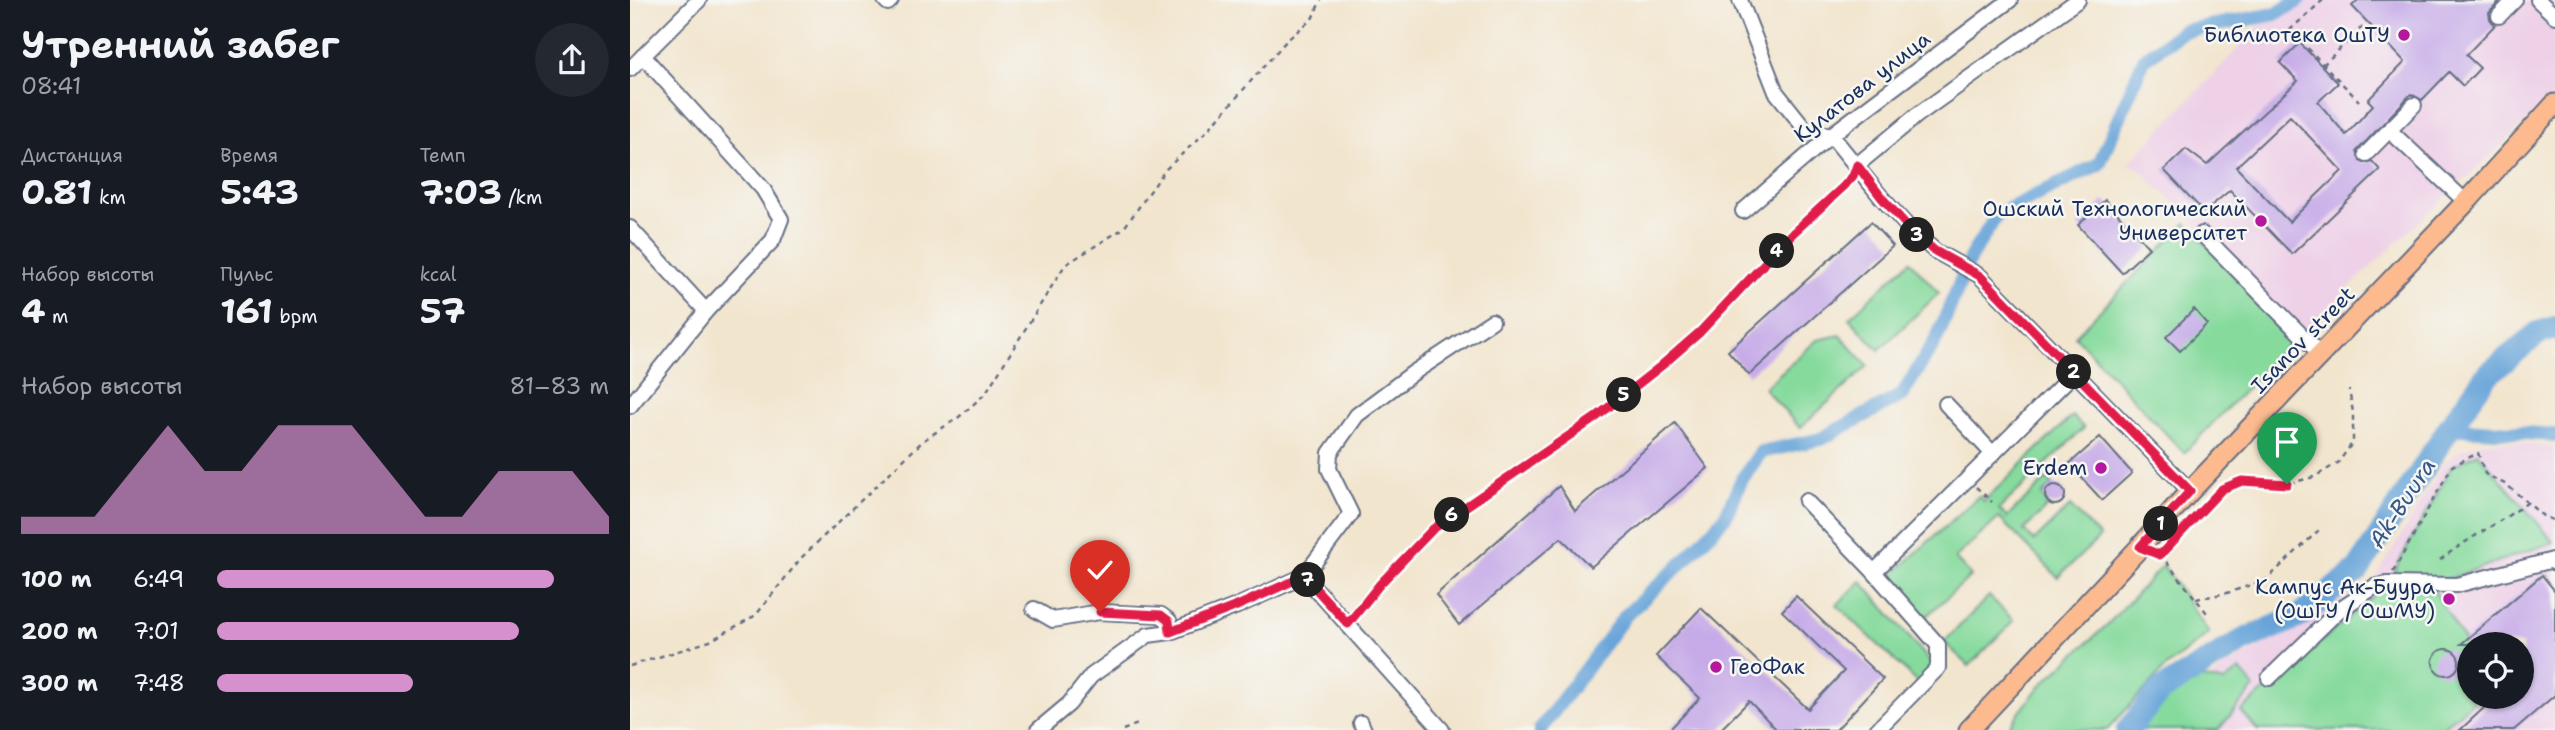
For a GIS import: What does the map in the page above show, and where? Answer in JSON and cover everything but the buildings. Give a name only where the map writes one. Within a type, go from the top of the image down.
[{"type":"main road","name":"Isanov street","points":[[1969,730],[2555,104]]},
{"type":"street","points":[[630,69],[699,0]]},
{"type":"street","points":[[885,0],[888,3],[891,0]]},
{"type":"street","points":[[1740,0],[1776,92],[1807,131],[1831,135],[1909,228],[1935,251],[1974,271],[2190,491]]},
{"type":"street","name":"Кулатова улица","points":[[1743,211],[1831,135],[2010,0]]},
{"type":"street","points":[[1857,165],[1916,116],[2078,0]]},
{"type":"street","points":[[2499,16],[2515,0]]},
{"type":"street","points":[[2538,0],[2555,16]]},
{"type":"street","points":[[633,397],[706,311],[773,240],[781,219],[762,189],[643,56]]},
{"type":"street","points":[[2366,154],[2414,105]]},
{"type":"street","points":[[2390,131],[2466,202]]},
{"type":"street","points":[[630,228],[706,311]]},
{"type":"street","points":[[2202,234],[2321,355]]},
{"type":"street","points":[[1038,730],[1069,704],[1091,676],[1148,635],[1170,632],[1304,576],[1351,513],[1329,469],[1330,453],[1357,415],[1413,373],[1492,321]]},
{"type":"street","points":[[1874,572],[2065,382]]},
{"type":"street","points":[[1946,404],[1993,454]]},
{"type":"street","points":[[1806,501],[1874,572],[1938,645],[1938,668],[1877,730]]},
{"type":"street","points":[[2269,678],[2338,611],[2374,587],[2386,584],[2457,585],[2553,560],[2555,563]]},
{"type":"street","points":[[1304,576],[1442,730]]},
{"type":"street","points":[[1034,609],[1053,620],[1100,612],[1161,615],[1169,621],[1170,632]]},
{"type":"path","points":[[630,666],[710,640],[756,615],[801,558],[924,440],[985,394],[1065,265],[1124,228],[1166,170],[1208,130],[1287,40],[1312,19],[1321,0]]},
{"type":"path","points":[[2323,0],[2290,30],[2359,101]]},
{"type":"path","points":[[2323,65],[2362,27]]},
{"type":"path","points":[[1348,624],[1389,574],[1433,529],[1595,418],[1700,332],[1793,233],[1843,187],[1853,176],[1857,165]]},
{"type":"path","points":[[2160,555],[2222,489],[2242,481],[2287,484],[2314,477],[2338,463],[2353,442],[2349,390]]},
{"type":"path","points":[[2386,584],[2452,466],[2478,453],[2485,474],[2507,485],[2543,516],[2555,521]]},
{"type":"path","points":[[1968,479],[1992,502]]},
{"type":"path","points":[[2440,560],[2485,528],[2499,523],[2527,503]]},
{"type":"path","points":[[2196,599],[2227,593],[2266,580],[2319,530]]},
{"type":"path","points":[[2140,547],[2160,555],[2207,612]]},
{"type":"path","points":[[1123,730],[1140,723]]},
{"type":"shaded area","points":[[2284,0],[2555,0],[2555,95],[2300,333],[2207,235],[2138,168],[2128,164]]},
{"type":"shaded area","name":"Кампус Ак-Буура (ОшГУ / ОшМУ)","points":[[2483,442],[2512,442],[2555,448],[2555,730],[2156,730],[2224,667],[2311,620],[2375,579],[2445,462],[2461,450]]},
{"type":"green space","points":[[2186,223],[2295,338],[2184,453],[2075,336]]},
{"type":"green space","points":[[1910,261],[1939,293],[1879,350],[1849,318]]},
{"type":"green space","points":[[1840,335],[1868,366],[1800,428],[1764,388],[1817,340]]},
{"type":"green space","points":[[2072,416],[2084,428],[1999,509],[2007,517],[2047,479],[2052,484],[2042,495],[2048,506],[2024,530],[2034,541],[2070,506],[2100,537],[2058,577],[1999,518],[1955,558],[1971,576],[1921,621],[1885,581],[1979,496],[1984,501]]},
{"type":"green space","points":[[2478,453],[2554,542],[2431,585],[2459,632],[2457,709],[2464,709],[2439,730],[2257,730],[2241,711],[2387,584],[2452,466]]},
{"type":"green space","points":[[2163,565],[2209,633],[2165,668],[2107,730],[2006,730],[2040,686],[2108,624]]},
{"type":"green space","points":[[1861,581],[1934,666],[1918,683],[1837,605]]},
{"type":"green space","points":[[1989,596],[2014,621],[1969,666],[1944,642]]},
{"type":"green space","points":[[2240,670],[2254,688],[2218,730],[2139,730],[2153,708],[2195,677],[2224,682]]},
{"type":"waterway","points":[[1540,730],[1625,616],[1687,558],[1725,517],[1742,479],[1761,452],[1821,439],[1902,395],[1937,338],[1971,256],[1997,215],[2099,164],[2144,59],[2183,31],[2275,14],[2300,0]]},
{"type":"waterway","name":"Ak-Buura","points":[[2128,730],[2160,691],[2244,640],[2300,616],[2358,570],[2449,428],[2486,376],[2538,333],[2555,328]]},
{"type":"waterway","points":[[2449,428],[2555,435]]},
{"type":"place","name":"Библиотека ОшТУ","points":[[2404,35]]},
{"type":"place","name":"Ошский Технологический Университет","points":[[2261,221]]},
{"type":"place","name":"Erdem","points":[[2101,468]]},
{"type":"place","name":"Кампус Ак-Буура (ОшГУ / ОшМУ)","points":[[2449,599]]},
{"type":"place","name":"ГеоФак","points":[[1716,667]]},
{"type":"route","points":[[1100,612],[1161,615],[1169,621],[1170,632],[1304,576],[1348,624],[1380,584],[1433,529],[1595,418],[1700,332],[1793,233],[1843,187],[1853,176],[1857,165],[1909,228],[1935,251],[1980,276],[2190,491],[2140,547],[2160,555],[2222,489],[2242,481],[2287,484]]}]
